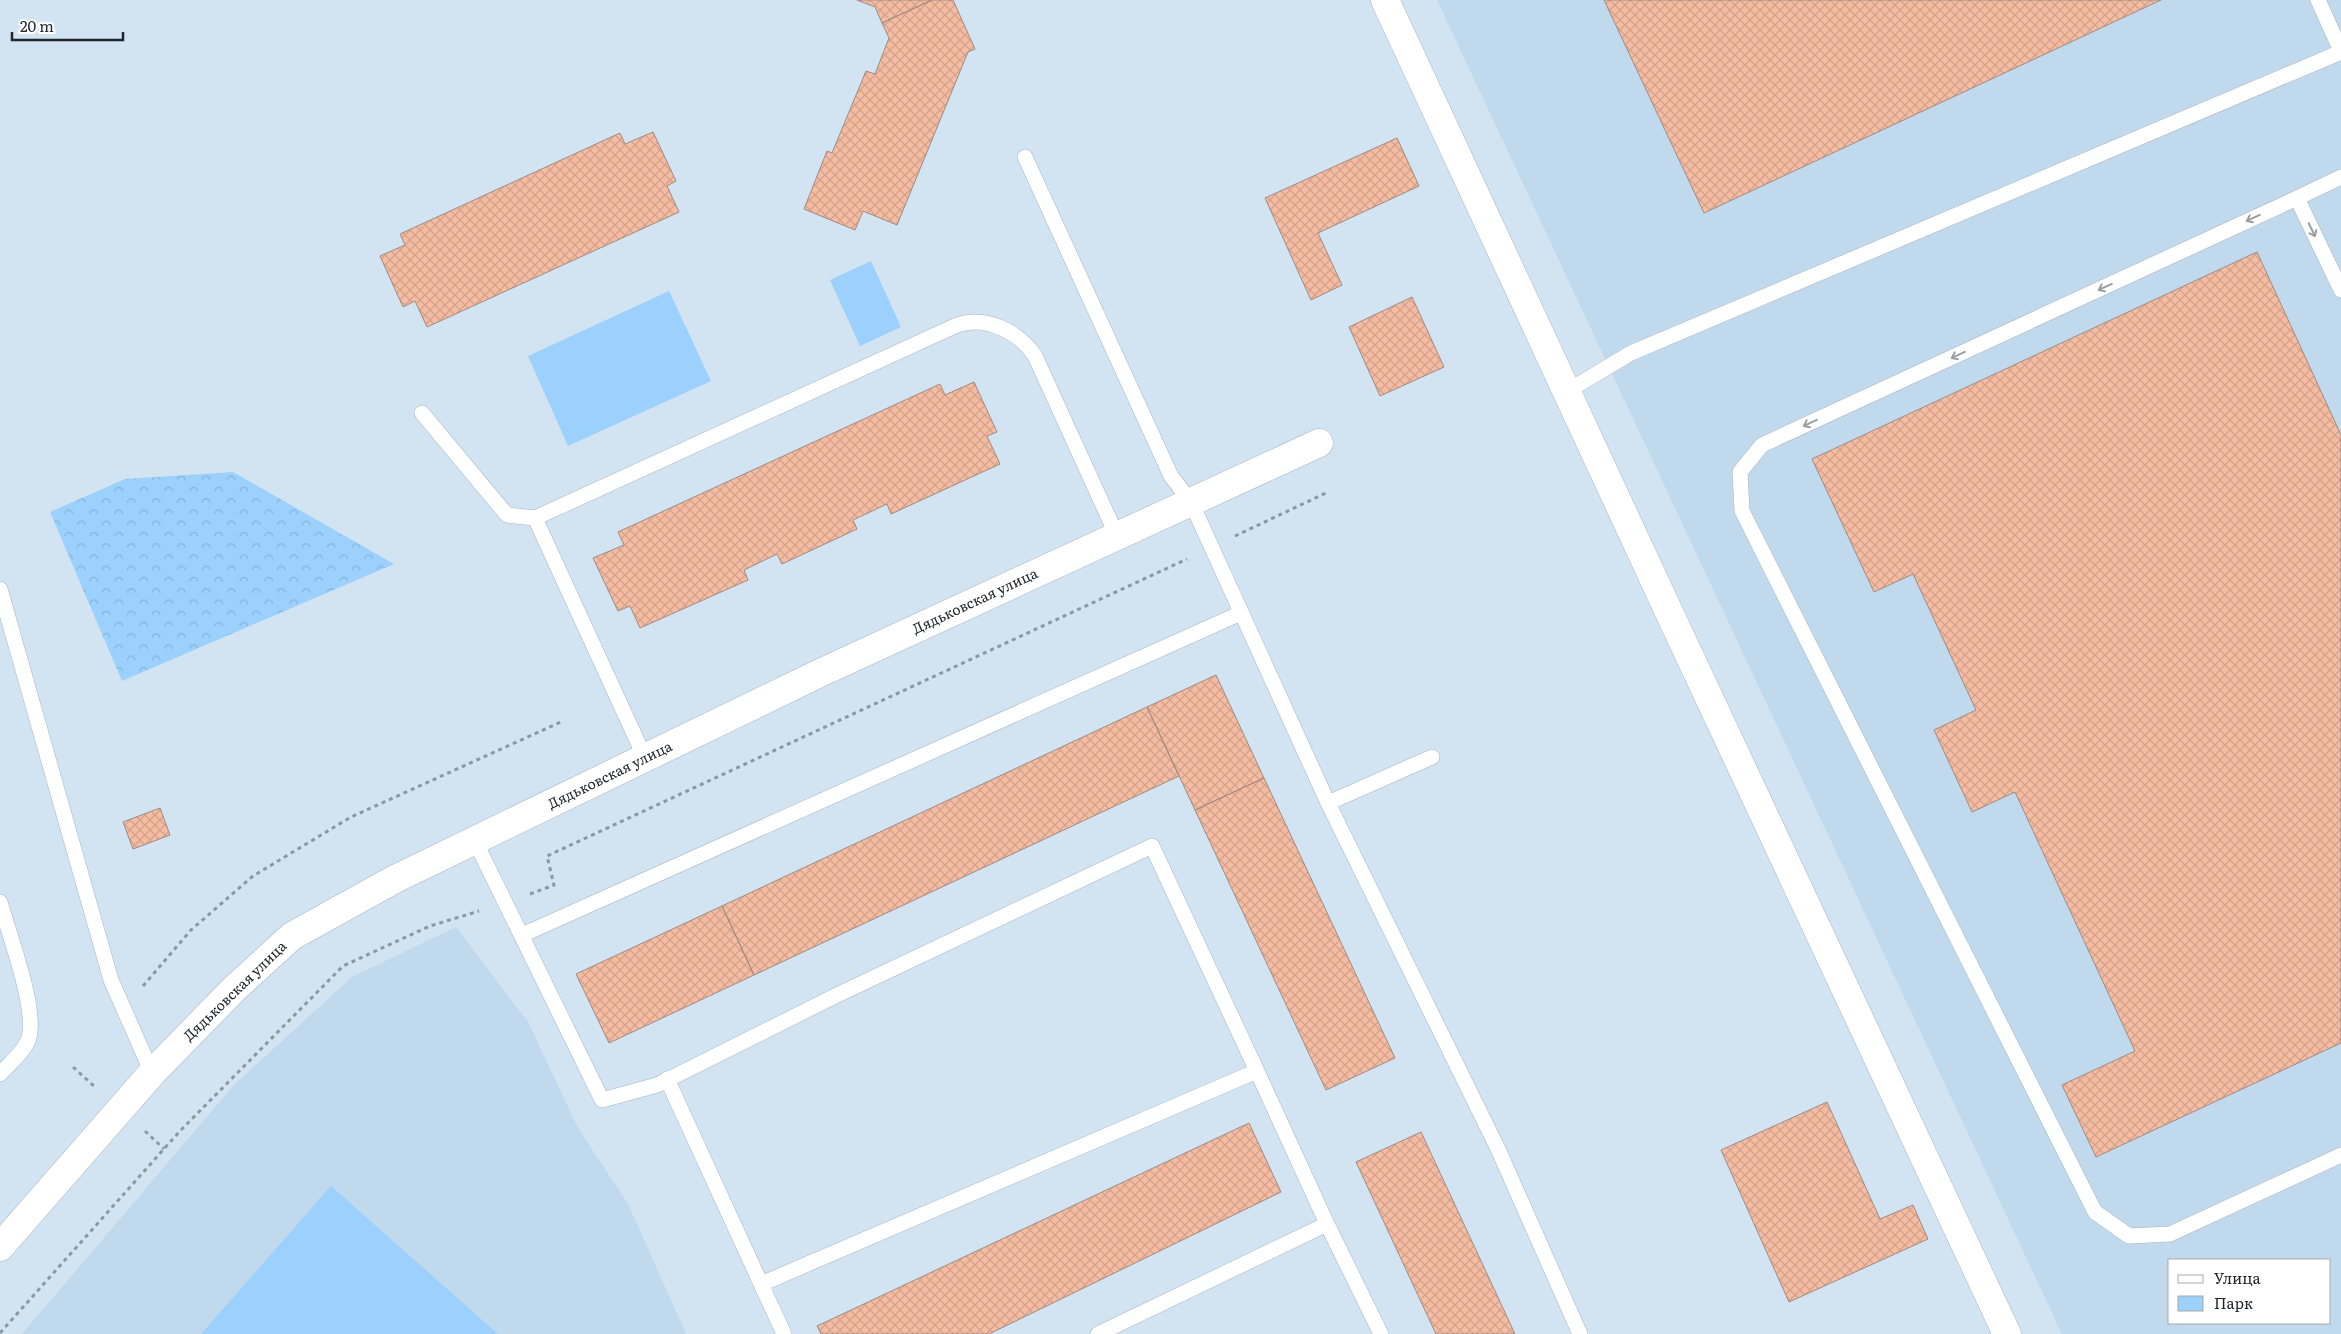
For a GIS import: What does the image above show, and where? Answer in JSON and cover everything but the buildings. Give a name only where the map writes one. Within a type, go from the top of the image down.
[{"type":"street","points":[[1385,0],[1566,392],[2007,1334]]},
{"type":"street","name":"Дядьковская улица","points":[[0,1247],[152,1073],[235,988],[292,936],[395,879],[820,673],[1319,443]]},
{"type":"lane","points":[[1566,392],[1631,353],[2341,52],[2318,0]]},
{"type":"lane","points":[[1025,157],[1172,476],[1191,502],[1328,803],[1498,1149],[1580,1334]]},
{"type":"lane","points":[[2341,177],[1762,445],[1740,472],[1742,512],[2095,1212],[2129,1236],[2170,1234],[2341,1155]]},
{"type":"lane","points":[[2297,198],[2341,290]]},
{"type":"lane","points":[[422,413],[507,515],[535,518],[948,329],[966,321],[977,320],[1011,332],[1027,344],[1035,356],[1117,536]]},
{"type":"lane","points":[[535,518],[645,758]]},
{"type":"lane","points":[[0,589],[110,980],[152,1073]]},
{"type":"lane","points":[[522,936],[1241,613]]},
{"type":"lane","points":[[1328,803],[1432,757]]},
{"type":"lane","points":[[474,841],[602,1100],[667,1080],[844,992],[1152,846],[1327,1224],[1381,1334]]},
{"type":"lane","points":[[0,902],[28,1001],[31,1021],[28,1040],[0,1074]]},
{"type":"lane","points":[[761,1284],[1257,1071]]},
{"type":"lane","points":[[667,1080],[784,1334]]},
{"type":"lane","points":[[1098,1334],[1327,1224]]},
{"type":"path","points":[[142,987],[191,930],[253,876],[351,817],[563,721]]},
{"type":"path","points":[[73,1067],[100,1092]]},
{"type":"path","points":[[139,1126],[164,1149]]},
{"type":"shaded area","points":[[1437,0],[2341,0],[2341,1334],[2062,1334]]},
{"type":"shaded area","points":[[456,927],[528,1022],[578,1128],[628,1204],[686,1334],[22,1334],[234,1085],[352,977]]},
{"type":"green space","points":[[871,261],[901,327],[860,346],[830,280]]},
{"type":"green space","points":[[669,291],[711,381],[568,446],[528,356]]},
{"type":"green space","points":[[233,472],[394,564],[122,681],[50,512],[125,479]]},
{"type":"green space","points":[[331,1186],[498,1334],[201,1334]]}]
